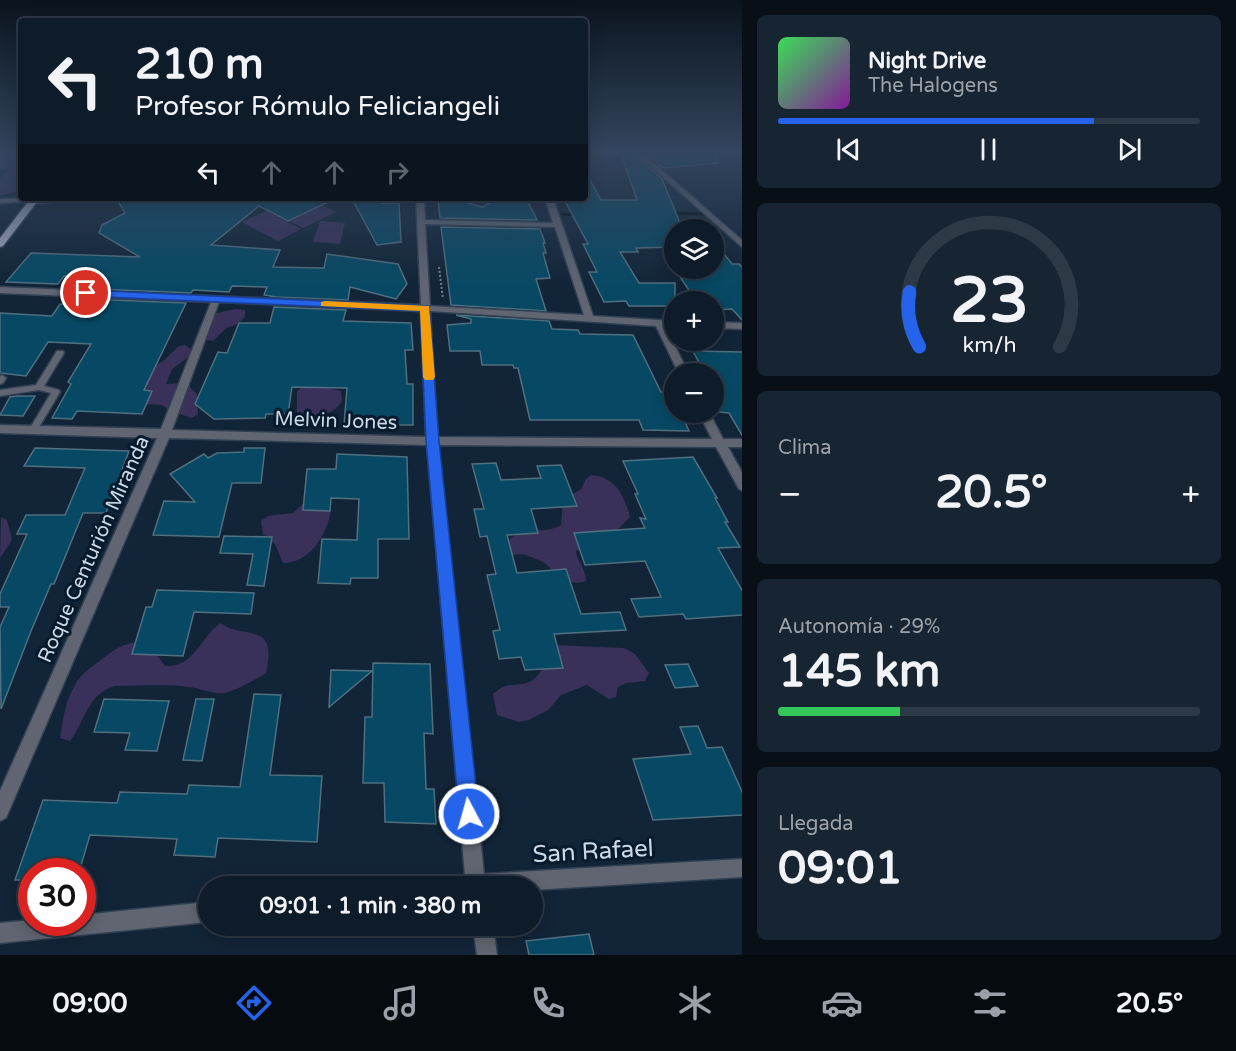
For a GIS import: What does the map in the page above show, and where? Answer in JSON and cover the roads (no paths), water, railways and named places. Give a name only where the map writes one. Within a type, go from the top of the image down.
[{"type":"main road","points":[[0,244],[33,201]]},
{"type":"street","points":[[687,197],[742,246]]},
{"type":"street","points":[[0,201],[18,200]]},
{"type":"street","points":[[420,201],[432,441],[475,876]]},
{"type":"street","points":[[550,201],[589,318]]},
{"type":"street","points":[[421,222],[559,225]]},
{"type":"street","points":[[0,290],[425,308],[664,323]]},
{"type":"street","name":"Roque Centurión Miranda","points":[[0,812],[165,434],[216,299]]},
{"type":"street","points":[[659,323],[679,363]]},
{"type":"street","points":[[724,325],[742,326]]},
{"type":"street","points":[[709,423],[742,486]]},
{"type":"street","name":"Melvin Jones","points":[[0,429],[432,441],[742,443]]},
{"type":"street","name":"San Rafael","points":[[543,881],[742,868]]},
{"type":"street","points":[[0,933],[198,913]]},
{"type":"street","points":[[484,936],[487,955]]},
{"type":"lane","points":[[39,387],[60,353]]},
{"type":"lane","points":[[0,393],[39,387],[56,392],[33,430]]},
{"type":"waterway","points":[[671,213],[710,214]]},
{"type":"waterway","points":[[556,215],[578,214]]}]
